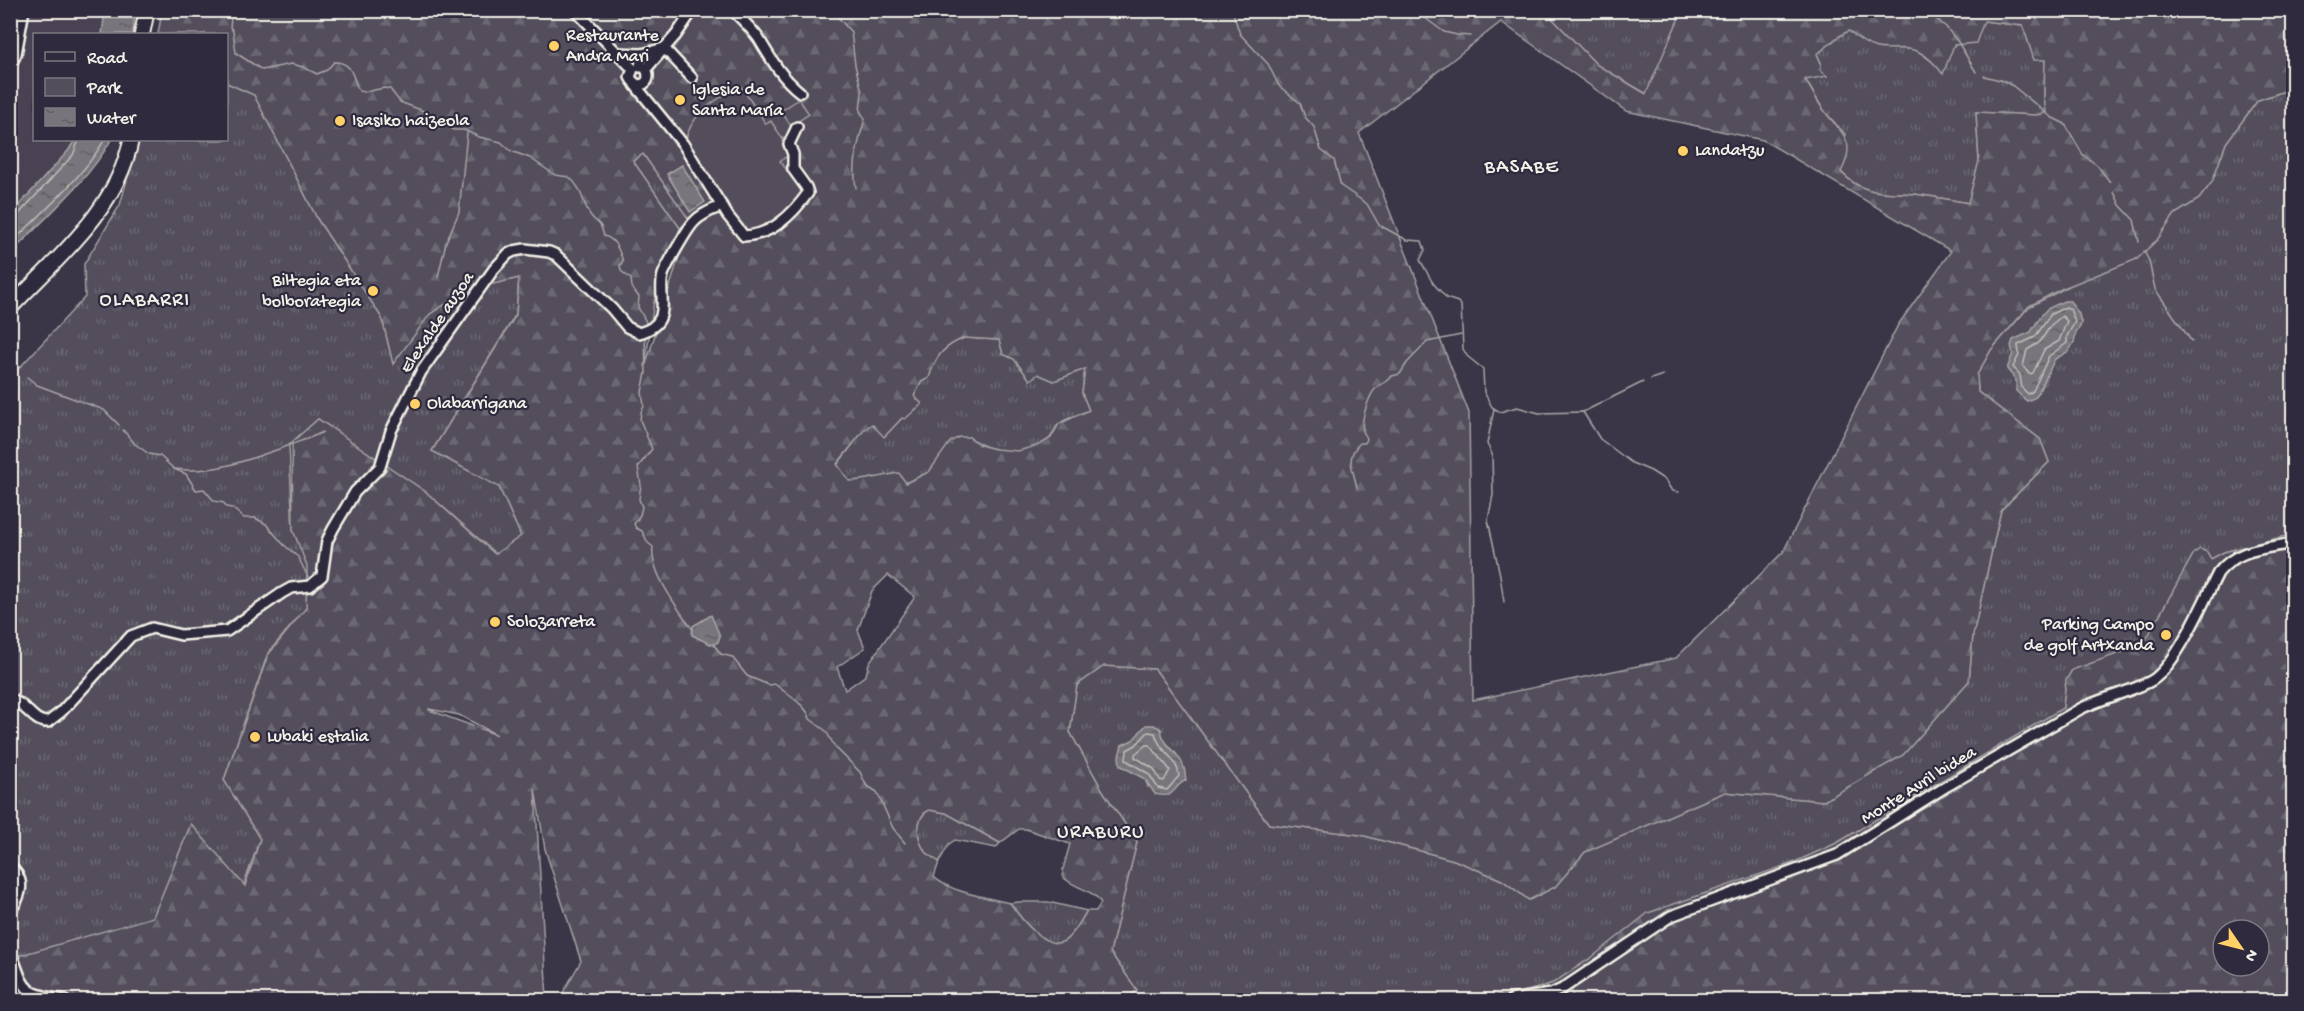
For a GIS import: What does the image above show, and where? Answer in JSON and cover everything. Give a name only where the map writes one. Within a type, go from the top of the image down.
[{"type":"highway","points":[[142,33],[147,10]]},
{"type":"highway","points":[[150,33],[154,10]]},
{"type":"highway","points":[[10,299],[93,208],[110,180],[122,141]]},
{"type":"highway","points":[[10,308],[80,234],[105,203],[121,171],[131,141]]},
{"type":"street","points":[[10,66],[16,54],[24,10]]},
{"type":"street","points":[[575,10],[618,53],[649,75],[648,81],[641,86],[635,84]]},
{"type":"street","points":[[693,10],[679,32],[664,48],[630,77],[683,144],[744,236],[773,228],[808,194],[793,169],[793,154],[789,144],[797,128]]},
{"type":"street","points":[[733,10],[758,38],[787,82],[800,92]]},
{"type":"street","points":[[618,53],[642,54],[664,48]]},
{"type":"street","points":[[664,48],[692,78]]},
{"type":"street","points":[[640,68],[642,54]]},
{"type":"street","name":"Elexalde auzoa","points":[[10,700],[17,701],[45,723],[61,712],[131,636],[152,628],[190,635],[227,631],[291,588],[315,584],[322,576],[327,542],[333,529],[355,492],[380,467],[391,431],[421,372],[494,269],[508,254],[525,249],[541,250],[556,255],[612,309],[627,327],[639,333],[646,331],[659,317],[664,307],[663,277],[693,223],[722,206]]},
{"type":"street","name":"Monte Avril bidea","points":[[1511,1000],[1551,994],[1562,989],[1671,916],[1837,855],[1947,786],[2095,701],[2149,682],[2169,665],[2218,573],[2226,563],[2249,551],[2294,543]]},
{"type":"street","points":[[10,866],[20,878],[21,888],[20,897],[10,912]]},
{"type":"street","points":[[10,950],[24,987],[34,994],[64,1000]]},
{"type":"shaded area","points":[[11,11],[105,11],[102,33],[33,33],[33,141],[74,141],[11,214]]},
{"type":"green space","points":[[162,11],[1545,11],[1597,65],[1646,94],[1682,11],[2293,11],[2293,101],[2285,91],[2258,100],[2226,143],[2212,182],[2199,199],[2175,214],[2157,240],[2137,259],[2061,289],[2029,306],[1991,350],[1977,375],[1978,392],[2040,439],[2049,462],[2001,510],[1973,635],[1969,681],[1903,755],[1824,801],[1725,792],[1585,852],[1555,887],[1529,900],[1502,880],[1454,860],[1361,835],[1269,824],[1155,669],[1104,666],[1077,685],[1070,732],[1103,791],[1137,842],[1110,952],[1137,990],[1125,1000],[559,1000],[581,961],[545,849],[535,789],[547,1000],[11,1000],[11,958],[153,917],[191,824],[245,886],[260,839],[224,780],[268,655],[306,608],[307,566],[293,530],[292,442],[318,419],[426,492],[495,554],[521,536],[499,487],[432,451],[516,315],[519,278],[467,290],[430,314],[393,364],[382,318],[318,220],[254,95],[228,83],[228,33],[158,33]],"holes":[[[1984,21],[2023,26],[2034,60],[2045,60],[2046,113],[2036,115],[1976,112],[1979,161],[1968,203],[1921,195],[1878,192],[1850,181],[1841,172],[1848,153],[1846,139],[1822,108],[1805,80],[1827,76],[1821,71],[1821,63],[1817,54],[1849,31],[1873,47],[1909,49],[1919,52],[1932,61],[1943,74],[1954,45],[1976,43]],[[1501,22],[1626,111],[1763,140],[1951,251],[1898,325],[1783,552],[1676,658],[1473,700],[1469,413],[1359,133]],[[643,154],[690,221],[645,367],[654,301],[680,228],[633,161]],[[964,338],[999,340],[1003,354],[1014,359],[1030,380],[1038,374],[1054,381],[1085,369],[1082,393],[1089,410],[1059,424],[1051,438],[1039,445],[1018,451],[995,449],[980,445],[969,437],[959,437],[950,442],[929,472],[906,483],[899,473],[849,481],[837,464],[864,430],[872,424],[884,437],[902,418],[905,419],[922,404],[914,396],[921,382],[929,378],[941,353]],[[888,575],[915,597],[869,663],[866,675],[845,690],[837,667],[865,648],[858,630],[872,591]],[[429,710],[459,715],[497,735]],[[929,810],[946,813],[1000,843],[1019,829],[1026,829],[1070,844],[1063,877],[1094,895],[1101,903],[1096,911],[1087,911],[1068,938],[1060,942],[1044,939],[1027,925],[1010,903],[949,887],[934,877],[939,862],[927,853],[919,837],[919,824]]]},
{"type":"green space","points":[[1545,11],[1682,11],[1647,94],[1597,65]]},
{"type":"green space","points":[[1984,21],[2023,26],[2034,59],[2045,59],[2046,113],[2036,115],[1976,112],[1979,162],[1968,203],[1921,195],[1878,192],[1851,181],[1841,172],[1845,134],[1824,111],[1805,79],[1826,76],[1821,71],[1821,63],[1817,54],[1840,35],[1849,31],[1877,48],[1918,51],[1934,63]]},
{"type":"green space","points":[[228,83],[254,95],[318,220],[382,318],[393,363],[429,314],[467,290],[519,278],[516,314],[432,451],[499,487],[521,536],[496,554],[426,492],[318,419],[289,445],[293,530],[308,566],[308,606],[268,653],[224,780],[260,839],[243,887],[191,824],[153,918],[11,958],[10,378],[85,297],[84,264],[120,205],[138,141],[228,141]]},
{"type":"green space","points":[[740,85],[766,124],[771,121],[792,153],[780,161],[802,191],[802,197],[783,216],[762,229],[744,230],[731,216],[685,143],[692,123],[698,115],[713,102]]},
{"type":"green space","points":[[2285,91],[2293,101],[2293,534],[2224,552],[2211,559],[2207,552],[2200,549],[2194,553],[2143,645],[2072,670],[2066,681],[2063,708],[1837,843],[1591,958],[1554,983],[1528,991],[1467,1000],[1125,1000],[1137,990],[1110,952],[1137,842],[1103,791],[1070,732],[1077,685],[1104,666],[1155,669],[1269,824],[1361,835],[1454,860],[1502,880],[1529,900],[1555,887],[1585,852],[1725,792],[1824,801],[1903,755],[1969,681],[1973,635],[2001,510],[2049,462],[2040,439],[1978,392],[1977,375],[1991,350],[2029,307],[2157,240],[2175,214],[2199,199],[2212,182],[2226,143],[2258,100]],"holes":[[[1133,740],[1165,741],[1177,755],[1148,787],[1145,779],[1120,765],[1122,745]]]},
{"type":"green space","points":[[799,99],[809,114],[791,126],[781,111]]},
{"type":"green space","points":[[643,154],[690,220],[680,228],[633,161]]},
{"type":"green space","points":[[964,338],[999,340],[1003,354],[1014,359],[1030,380],[1038,374],[1054,381],[1085,369],[1082,393],[1089,410],[1062,422],[1048,440],[1029,449],[1008,451],[987,447],[969,437],[950,443],[929,472],[905,483],[873,477],[866,481],[849,481],[837,465],[864,430],[872,424],[885,436],[902,418],[922,404],[914,397],[921,382],[929,378],[941,353]]},
{"type":"green space","points":[[2293,534],[2293,1000],[1573,1000],[1571,986],[1538,1000],[1467,1000],[1528,991],[1553,983],[1591,958],[1648,913],[1790,864],[1837,843],[2063,708],[2066,680],[2072,670],[2143,645],[2194,553],[2200,549],[2207,552],[2211,559],[2224,552]]},
{"type":"green space","points":[[929,810],[946,813],[1000,843],[996,848],[955,840],[949,844],[939,862],[923,848],[919,837],[919,824]]},
{"type":"green space","points":[[1048,902],[1087,911],[1068,938],[1060,942],[1052,942],[1035,933],[1010,903]]},
{"type":"water","points":[[105,11],[135,11],[133,33],[102,33]]},
{"type":"water","points":[[74,141],[110,141],[79,184],[11,253],[11,214]]},
{"type":"water","points":[[682,165],[705,202],[690,212],[667,174]]},
{"type":"water","points":[[2064,301],[2070,301],[2079,314],[2080,327],[2069,351],[2055,359],[2036,397],[2027,401],[2016,391],[2016,380],[2007,369],[2013,353],[2011,346],[2013,340],[2031,332],[2047,309]]},
{"type":"water","points":[[711,615],[720,636],[718,642],[712,645],[692,635],[693,626]]},
{"type":"water","points":[[1146,725],[1154,725],[1161,729],[1164,740],[1184,767],[1186,780],[1171,794],[1155,794],[1145,779],[1120,765],[1119,756],[1122,745],[1133,740]]},
{"type":"waterway","points":[[232,10],[230,27],[233,31],[236,53],[262,70],[291,64],[317,74],[327,70],[334,62],[341,63],[349,68],[359,91],[390,89],[400,102],[439,117],[453,130],[464,130],[479,137],[501,142],[511,151],[530,158],[555,175],[569,177],[577,185],[588,211],[600,225],[604,236],[617,246],[623,261],[620,265],[621,271],[631,279],[632,288],[639,297],[638,307],[648,326]]},
{"type":"waterway","points":[[837,10],[836,15],[851,32],[855,65],[862,92],[860,111],[865,119],[855,162],[856,188]]},
{"type":"waterway","points":[[1232,10],[1240,34],[1268,64],[1279,86],[1300,103],[1305,117],[1314,127],[1321,150],[1334,160],[1341,186],[1367,204],[1379,225],[1407,240],[1422,241],[1425,250],[1420,260],[1433,283],[1446,298],[1461,305],[1463,349],[1467,356],[1483,369],[1484,392],[1492,407],[1500,412],[1517,407],[1539,413],[1583,412],[1600,439],[1632,463],[1665,480],[1672,491],[1679,492]]},
{"type":"waterway","points":[[1353,10],[1378,16],[1392,13],[1421,15],[1444,32],[1471,36]]},
{"type":"waterway","points":[[1926,10],[1946,27],[1976,72]]},
{"type":"waterway","points":[[1984,76],[2013,86],[2051,117],[2065,124],[2083,155],[2097,165],[2110,182]]},
{"type":"waterway","points":[[438,277],[446,242],[459,212],[467,133]]},
{"type":"waterway","points":[[2114,192],[2120,205],[2134,220],[2139,242]]},
{"type":"waterway","points":[[2144,251],[2149,261],[2155,289],[2192,342]]},
{"type":"waterway","points":[[645,335],[646,373],[642,392],[644,406],[640,420],[652,449],[638,467],[641,485],[639,499],[642,507],[634,524],[653,547],[653,557],[660,579],[693,630]]},
{"type":"waterway","points":[[1357,488],[1351,459],[1355,449],[1367,439],[1362,427],[1368,401],[1374,390],[1392,376],[1400,374],[1427,342],[1461,335]]},
{"type":"waterway","points":[[1651,379],[1663,375]]},
{"type":"waterway","points":[[27,377],[37,385],[104,410],[119,425]]},
{"type":"waterway","points":[[1583,412],[1643,382]]},
{"type":"waterway","points":[[1494,409],[1487,444],[1492,454],[1493,495],[1488,520],[1504,602]]},
{"type":"waterway","points":[[123,430],[135,444],[149,454],[160,456],[174,469],[186,474],[196,490],[204,489],[214,501],[224,503],[226,507],[232,508],[244,518],[255,518],[266,524],[298,557],[308,577]]},
{"type":"waterway","points":[[175,469],[202,470],[241,462],[323,432]]},
{"type":"waterway","points":[[714,645],[721,654],[732,657],[747,676],[769,685],[775,684],[805,709],[810,719],[826,731],[835,747],[860,772],[866,785],[877,792],[893,828],[905,843]]},
{"type":"place","name":"Restaurante Andra Mari","points":[[554,46]]},
{"type":"place","name":"Iglesia de Santa María","points":[[680,100]]},
{"type":"place","name":"Isasiko haizeola","points":[[340,121]]},
{"type":"place","name":"Landatzu","points":[[1683,151]]},
{"type":"place","name":"Biltegia eta bolborategia","points":[[373,291]]},
{"type":"place","name":"Olabarrigana","points":[[415,404]]},
{"type":"place","name":"Solozarreta","points":[[495,622]]},
{"type":"place","name":"Parking Campo de golf Artxanda","points":[[2166,635]]},
{"type":"place","name":"Lubaki estalia","points":[[255,737]]},
{"type":"district","name":"BASABE","points":[[1522,168]]},
{"type":"district","name":"OLABARRI","points":[[145,301]]},
{"type":"district","name":"URABURU","points":[[1101,833]]}]
